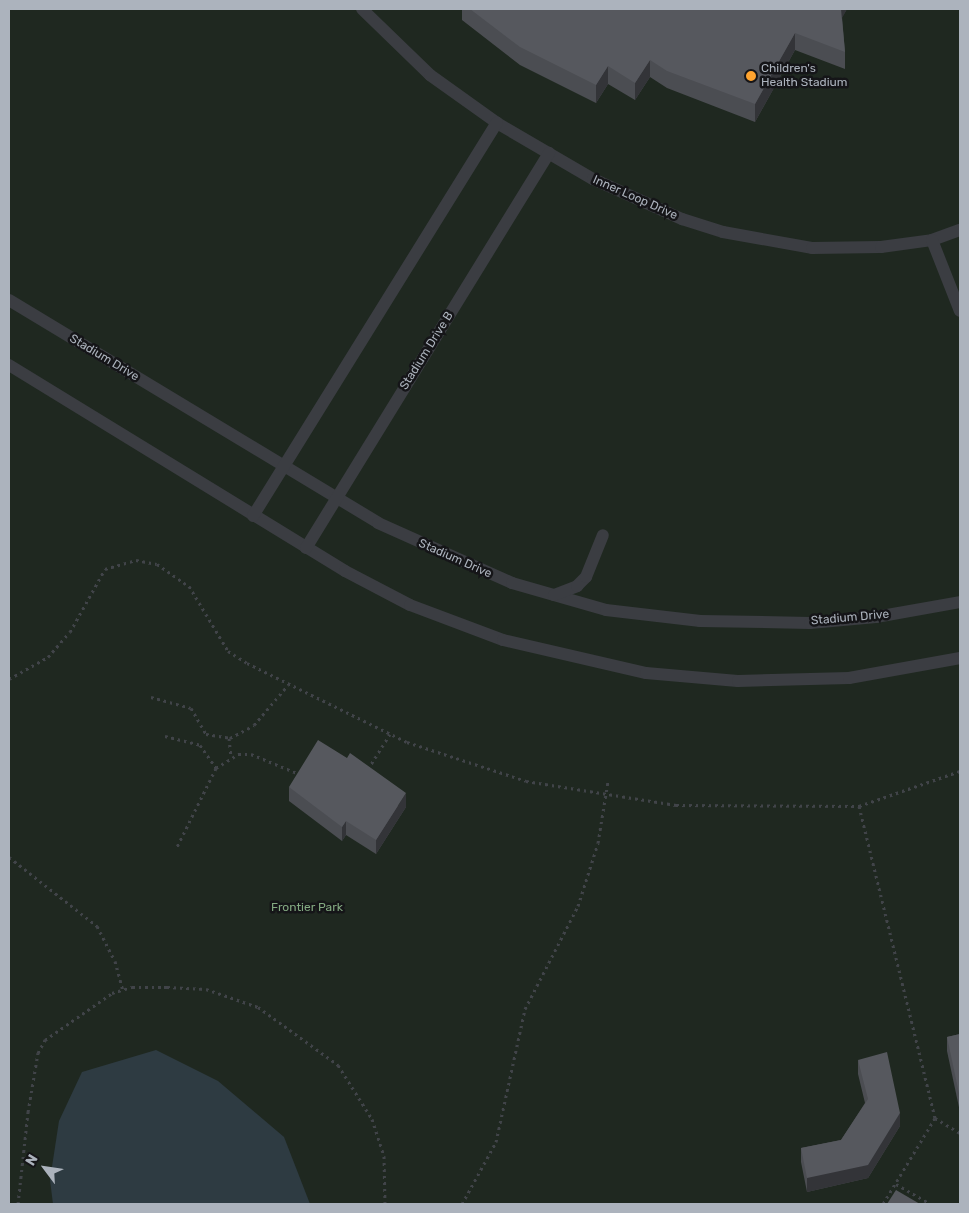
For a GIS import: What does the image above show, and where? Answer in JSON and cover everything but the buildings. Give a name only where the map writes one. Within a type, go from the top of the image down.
[{"type":"lane","name":"Inner Loop Drive","points":[[362,9],[430,75],[497,123],[548,153],[642,203],[723,232],[812,248],[881,247],[932,240],[960,230]]},
{"type":"lane","points":[[253,516],[497,123]]},
{"type":"lane","name":"Stadium Drive B","points":[[306,548],[548,153]]},
{"type":"lane","points":[[932,240],[960,312]]},
{"type":"lane","name":"Stadium Drive","points":[[9,300],[336,499],[467,565],[554,595],[649,618],[751,623],[876,617],[960,602]]},
{"type":"lane","points":[[9,365],[306,548],[438,616],[541,650],[637,671],[775,682],[849,678],[960,658]]},
{"type":"lane","points":[[554,595],[577,586],[586,577],[603,535]]},
{"type":"path","points":[[9,679],[48,657],[70,632],[105,569],[136,560],[173,572],[189,586],[228,651],[288,685],[390,734],[481,768],[606,797],[734,808],[858,806],[960,771]]},
{"type":"path","points":[[151,697],[191,708],[206,734],[229,738],[254,725],[288,685]]},
{"type":"path","points":[[364,775],[390,734]]},
{"type":"path","points":[[165,736],[200,746],[216,768]]},
{"type":"path","points":[[229,738],[231,757]]},
{"type":"path","points":[[176,849],[216,768],[231,757],[251,754],[304,776]]},
{"type":"path","points":[[462,1204],[496,1142],[525,1009],[578,906],[598,843],[608,781]]},
{"type":"path","points":[[858,806],[935,1118],[883,1204]]},
{"type":"path","points":[[9,858],[97,926],[115,961],[123,990]]},
{"type":"path","points":[[18,1204],[38,1053],[45,1040],[123,990],[167,987],[232,995],[258,1007],[317,1048],[357,1089],[372,1119],[384,1156],[385,1204]]},
{"type":"path","points":[[935,1118],[960,1132]]},
{"type":"path","points":[[896,1184],[930,1204]]},
{"type":"green space","name":"Frontier Park","points":[[9,9],[960,9],[960,1204],[9,1204]]},
{"type":"shaded area","points":[[156,1050],[218,1081],[284,1137],[310,1204],[53,1204],[50,1180],[59,1121],[82,1072]]},
{"type":"place","name":"Children's Health Stadium","points":[[751,76]]}]
